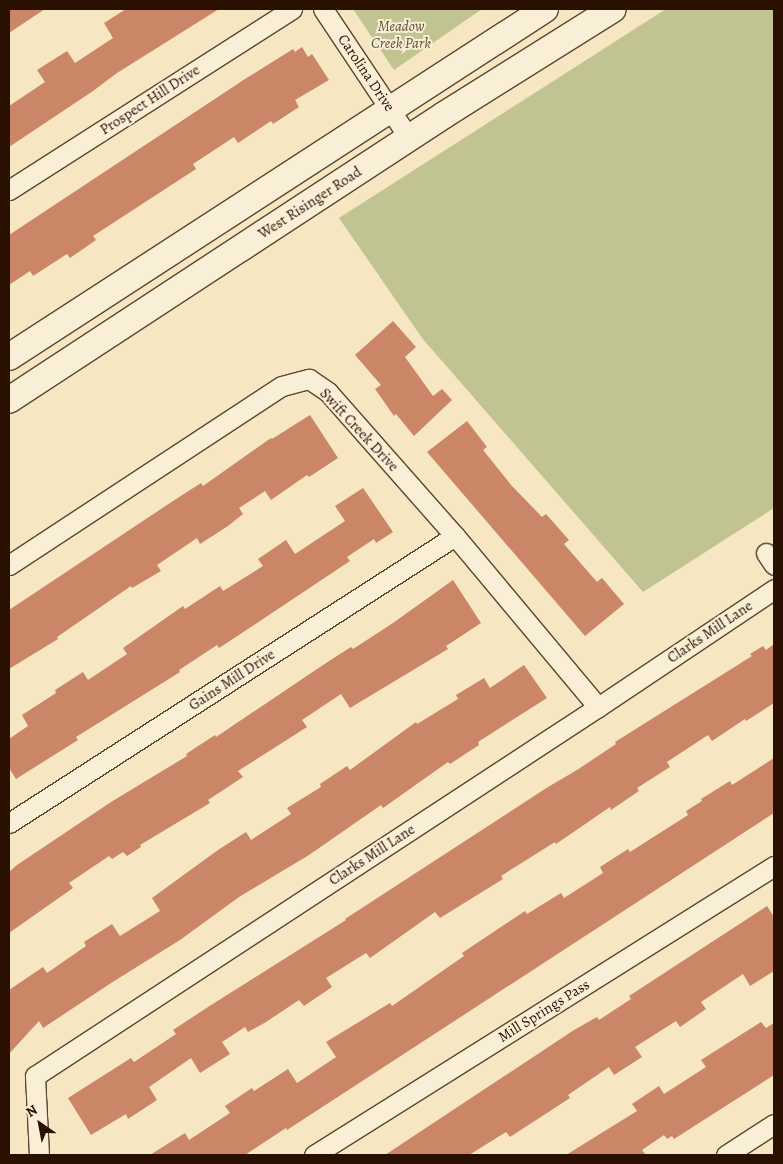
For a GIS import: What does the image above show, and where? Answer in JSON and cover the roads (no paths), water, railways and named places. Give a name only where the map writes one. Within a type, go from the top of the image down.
[{"type":"main road","points":[[9,357],[389,108],[545,9]]},
{"type":"main road","name":"West Risinger Road","points":[[9,400],[592,17],[613,9]]},
{"type":"street","name":"Prospect Hill Drive","points":[[9,190],[292,9]]},
{"type":"street","name":"Carolina Drive","points":[[323,9],[409,138]]},
{"type":"street","name":"Swift Creek Drive","points":[[9,566],[282,386],[309,379],[328,392],[455,536],[598,707]]},
{"type":"street","name":"Gains Mill Drive","points":[[9,824],[455,536]]},
{"type":"street","name":"Clarks Mill Lane","points":[[39,1155],[35,1076],[598,707],[774,589]]},
{"type":"street","name":"Mill Springs Pass","points":[[314,1155],[774,866]]},
{"type":"street","points":[[726,1155],[774,1124]]},
{"type":"park label","name":"Meadow Creek Park","points":[[401,34]]}]
